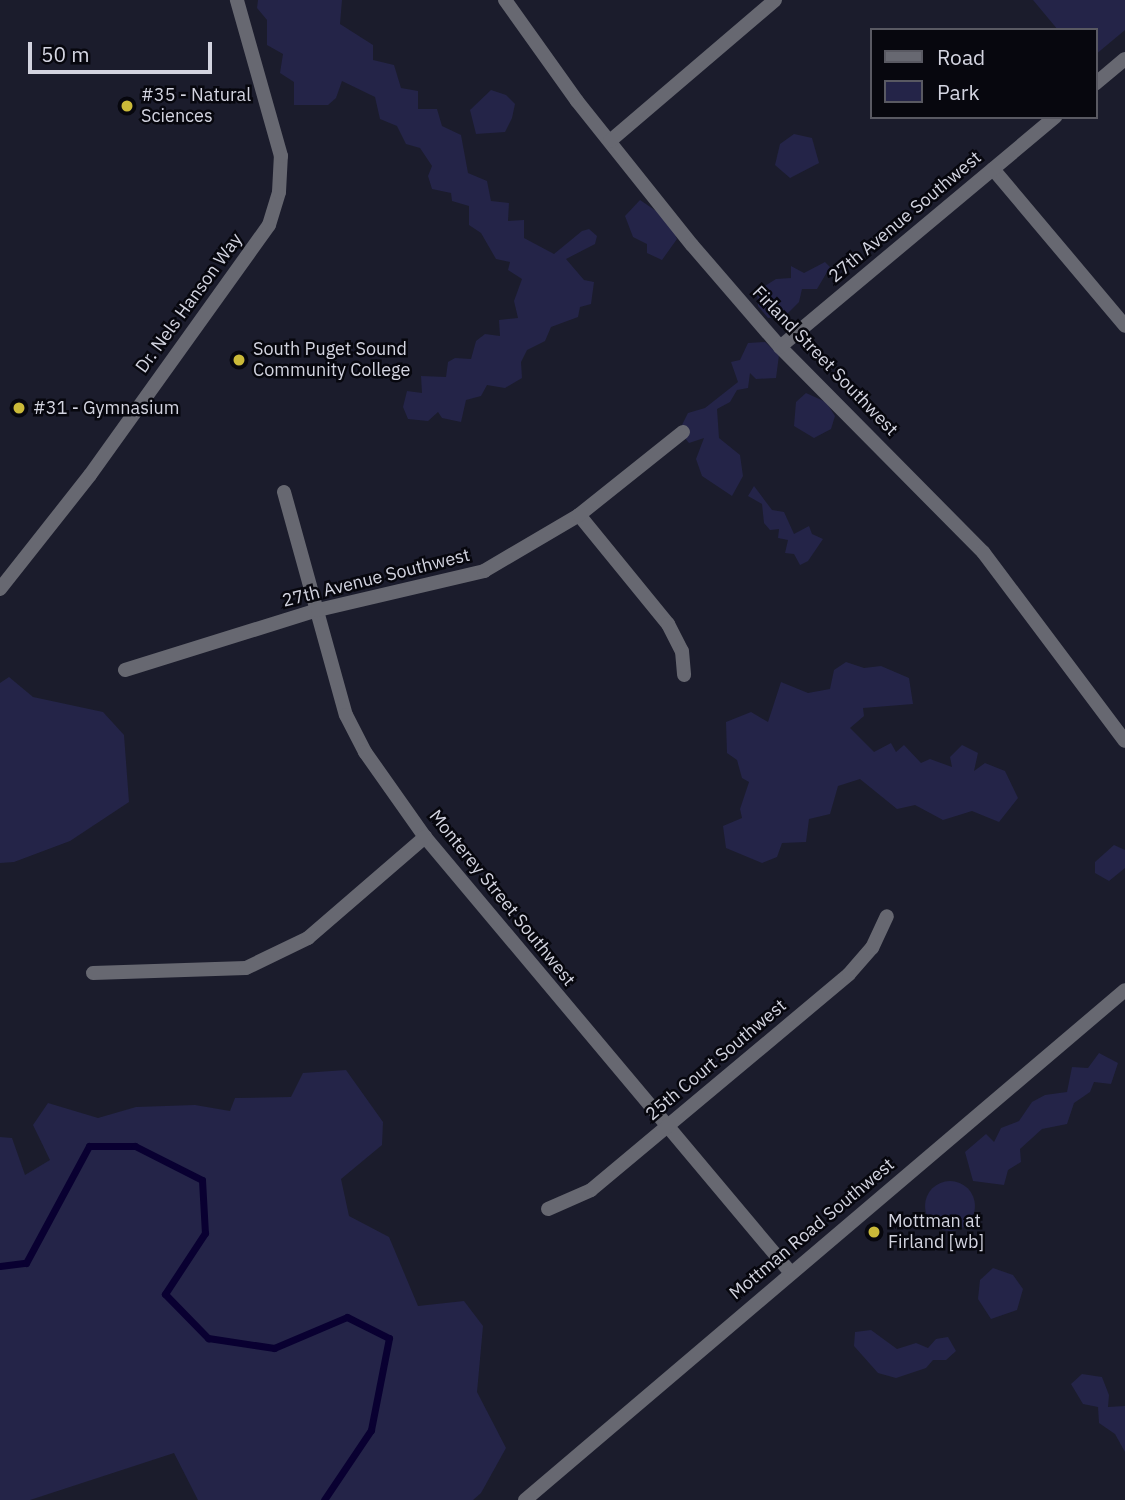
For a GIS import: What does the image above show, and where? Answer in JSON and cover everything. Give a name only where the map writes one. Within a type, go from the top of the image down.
[{"type":"street","name":"Dr. Nels Hanson Way","points":[[0,589],[90,475],[269,225],[279,192],[281,156],[237,0]]},
{"type":"street","name":"Firland Street Southwest","points":[[505,0],[610,141],[780,347],[983,551],[1125,741]]},
{"type":"street","points":[[610,141],[775,0]]},
{"type":"street","points":[[1097,82],[1125,59]]},
{"type":"street","name":"27th Avenue Southwest","points":[[780,347],[1053,119]]},
{"type":"street","points":[[993,169],[1125,326]]},
{"type":"street","name":"27th Avenue Southwest","points":[[125,670],[318,610],[484,571],[579,515],[683,432]]},
{"type":"street","name":"Monterey Street Southwest","points":[[284,492],[346,715],[365,752],[425,837],[666,1128],[790,1272]]},
{"type":"street","points":[[579,515],[668,624],[681,651],[684,674]]},
{"type":"street","points":[[93,974],[246,968],[308,937],[425,837]]},
{"type":"street","name":"25th Court Southwest","points":[[548,1209],[592,1190],[849,974],[872,948],[887,916]]},
{"type":"street","name":"Mottman Road Southwest","points":[[525,1500],[1125,990]]},
{"type":"green space","points":[[258,0],[342,0],[340,24],[373,45],[373,60],[394,65],[401,88],[418,91],[418,109],[437,109],[442,126],[461,135],[468,173],[487,181],[491,201],[509,203],[508,221],[524,220],[524,238],[554,254],[582,231],[589,229],[597,236],[595,244],[566,259],[584,280],[594,282],[591,304],[580,307],[578,317],[551,327],[545,341],[527,350],[521,362],[522,378],[505,388],[487,385],[481,396],[466,400],[461,422],[442,418],[438,412],[428,421],[408,419],[403,407],[407,391],[422,393],[421,376],[446,377],[448,362],[455,358],[471,359],[476,341],[485,334],[500,336],[499,320],[518,318],[514,301],[522,279],[508,270],[510,262],[496,259],[481,233],[469,225],[469,206],[452,201],[451,193],[432,189],[428,176],[432,166],[420,148],[406,144],[397,126],[380,119],[375,97],[342,81],[336,98],[328,105],[294,105],[294,82],[280,73],[283,54],[267,45],[267,20],[257,8]]},
{"type":"green space","points":[[1033,0],[1125,0],[1125,30],[1097,53],[1097,28],[1056,28]]},
{"type":"green space","points":[[491,90],[506,95],[515,104],[512,118],[505,132],[476,134],[470,110]]},
{"type":"green space","points":[[794,134],[812,138],[819,163],[790,178],[775,165],[780,144]]},
{"type":"green space","points":[[640,200],[668,219],[677,239],[662,260],[647,253],[647,244],[633,237],[625,216]]},
{"type":"green space","points":[[825,262],[830,267],[817,289],[802,289],[799,302],[785,316],[768,318],[758,306],[757,291],[776,279],[791,278],[791,266],[804,273]]},
{"type":"green space","points":[[765,342],[779,355],[776,378],[756,379],[750,373],[748,388],[737,390],[730,402],[717,409],[719,438],[740,455],[743,476],[732,496],[702,476],[696,459],[704,438],[689,443],[679,431],[688,413],[705,408],[738,382],[731,362],[740,360],[748,343]]},
{"type":"green space","points":[[806,393],[826,402],[835,416],[831,429],[814,438],[794,426],[796,402]]},
{"type":"green space","points":[[754,486],[772,510],[784,512],[794,534],[809,526],[812,534],[823,539],[808,561],[800,565],[794,554],[785,553],[788,540],[778,538],[779,529],[770,530],[764,523],[762,504],[748,496]]},
{"type":"green space","points":[[846,662],[864,668],[881,666],[909,678],[913,704],[863,708],[864,716],[850,728],[874,752],[891,743],[896,752],[904,745],[921,763],[930,759],[952,767],[950,757],[962,745],[978,753],[974,771],[985,763],[1005,771],[1018,798],[999,822],[972,811],[943,820],[915,805],[897,809],[860,779],[838,786],[830,814],[809,819],[806,842],[782,843],[777,857],[762,863],[726,848],[723,826],[742,818],[740,809],[749,782],[742,778],[737,760],[727,753],[726,722],[751,712],[768,722],[781,682],[808,693],[830,689],[834,670]]},
{"type":"green space","points":[[9,677],[33,697],[103,712],[124,735],[129,802],[70,841],[14,862],[0,863],[0,683]]},
{"type":"green space","points":[[1114,845],[1125,850],[1125,868],[1109,881],[1095,873],[1095,862]]},
{"type":"green space","points":[[1099,1053],[1118,1063],[1111,1084],[1094,1082],[1090,1092],[1074,1103],[1067,1124],[1042,1129],[1020,1149],[1021,1162],[1008,1170],[1004,1185],[973,1181],[965,1152],[986,1134],[994,1142],[1001,1128],[1019,1121],[1032,1102],[1045,1095],[1067,1092],[1072,1067],[1088,1068]]},
{"type":"green space","points":[[346,1070],[383,1122],[382,1145],[341,1179],[349,1216],[389,1237],[418,1306],[464,1301],[483,1326],[477,1392],[506,1448],[481,1493],[473,1500],[198,1500],[174,1453],[30,1500],[0,1500],[0,1137],[12,1138],[25,1175],[50,1160],[33,1125],[48,1103],[98,1118],[136,1107],[195,1105],[230,1111],[235,1098],[291,1097],[303,1073]]},
{"type":"green space","points":[[950,1181],[968,1188],[975,1206],[968,1224],[950,1231],[932,1224],[925,1206],[932,1188]]},
{"type":"green space","points":[[993,1268],[1013,1275],[1023,1289],[1017,1310],[991,1319],[978,1299],[980,1280]]},
{"type":"green space","points":[[871,1330],[897,1349],[916,1343],[928,1348],[936,1339],[948,1337],[956,1351],[946,1360],[933,1360],[926,1368],[896,1378],[878,1373],[854,1346],[855,1332]]},
{"type":"green space","points":[[1082,1374],[1102,1377],[1109,1395],[1108,1407],[1125,1406],[1125,1452],[1115,1434],[1099,1423],[1098,1407],[1083,1404],[1071,1384]]},
{"type":"waterway","points":[[0,1266],[26,1263],[89,1146],[135,1146],[202,1180],[205,1233],[165,1294],[208,1338],[274,1348],[347,1317],[389,1338],[371,1430],[324,1500]]},
{"type":"place","name":"#35 - Natural Sciences","points":[[127,106]]},
{"type":"place","name":"South Puget Sound Community College","points":[[239,360]]},
{"type":"place","name":"#31 - Gymnasium","points":[[19,408]]},
{"type":"place","name":"Mottman at Firland [wb]","points":[[874,1232]]}]
